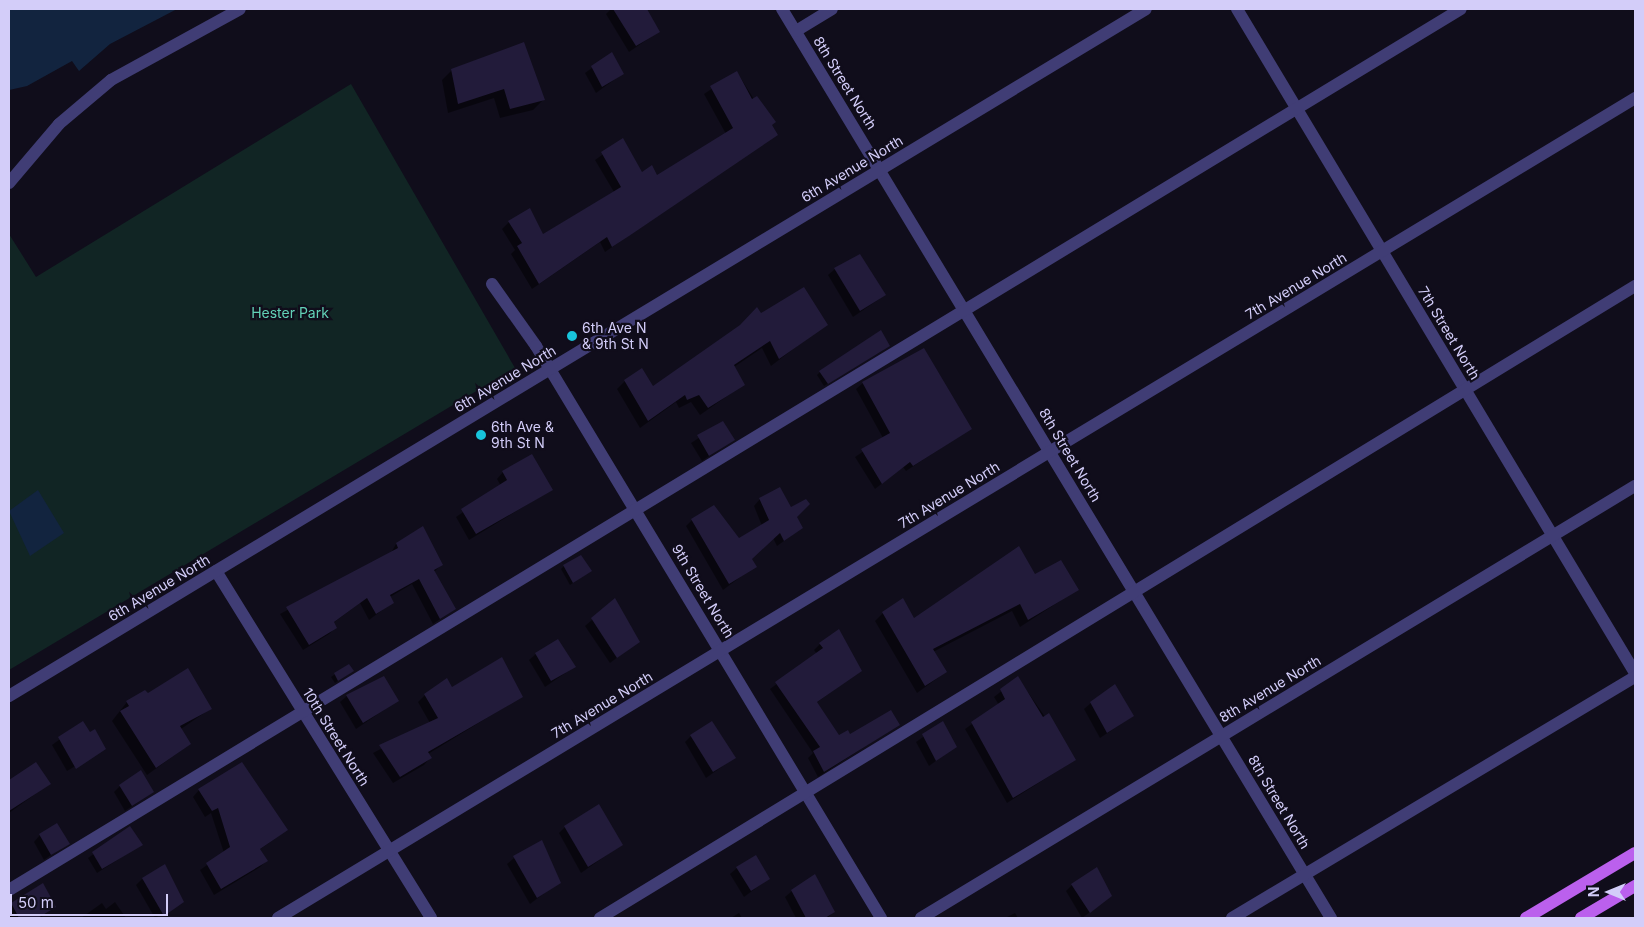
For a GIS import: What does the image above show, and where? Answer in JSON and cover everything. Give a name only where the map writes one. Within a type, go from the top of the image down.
[{"type":"main road","points":[[1526,918],[1635,854]]},
{"type":"main road","points":[[1581,918],[1635,886]]},
{"type":"street","points":[[9,183],[59,124],[111,80],[240,9]]},
{"type":"street","name":"8th Street North","points":[[782,9],[881,169],[1331,918]]},
{"type":"street","points":[[796,31],[832,9]]},
{"type":"street","name":"6th Avenue North","points":[[9,696],[1146,9]]},
{"type":"street","name":"7th Street North","points":[[1236,9],[1635,673]]},
{"type":"street","points":[[9,890],[1461,9]]},
{"type":"street","name":"7th Avenue North","points":[[278,918],[1635,98]]},
{"type":"street","name":"9th Street North","points":[[492,284],[550,369],[636,509],[881,918]]},
{"type":"street","points":[[600,918],[806,790],[1135,592],[1635,286]]},
{"type":"street","name":"8th Avenue North","points":[[920,918],[1635,486]]},
{"type":"street","name":"10th Street North","points":[[216,571],[431,918]]},
{"type":"street","points":[[1232,918],[1635,677]]},
{"type":"green space","name":"Hester Park","points":[[351,84],[515,368],[9,670],[9,234],[36,277]]},
{"type":"water","points":[[9,9],[177,9],[110,44],[79,71],[72,61],[27,86],[9,90]]},
{"type":"water","points":[[38,490],[64,533],[30,556],[9,511]]},
{"type":"building","points":[[613,9],[647,9],[660,32],[636,46]]},
{"type":"building","points":[[524,42],[545,100],[510,109],[504,89],[458,104],[451,69]]},
{"type":"building","points":[[612,52],[624,74],[602,87],[591,66]]},
{"type":"building","points":[[737,71],[752,99],[757,96],[776,122],[772,125],[778,135],[612,247],[607,237],[539,284],[517,246],[522,243],[508,221],[530,208],[543,234],[621,187],[601,152],[623,138],[642,172],[652,165],[657,175],[733,128],[710,86]]},
{"type":"building","points":[[860,254],[886,295],[860,311],[834,268]]},
{"type":"building","points":[[804,287],[828,325],[779,359],[770,341],[734,365],[745,385],[708,408],[699,395],[687,400],[685,395],[648,421],[624,380],[642,368],[653,386],[740,325],[757,307],[761,313]]},
{"type":"building","points":[[881,330],[890,346],[828,384],[819,371]]},
{"type":"building","points":[[924,348],[972,429],[913,466],[910,462],[882,484],[861,449],[890,433],[862,382]]},
{"type":"building","points":[[723,421],[735,440],[709,456],[697,435]]},
{"type":"building","points":[[532,454],[553,490],[476,534],[461,509],[507,480],[502,471]]},
{"type":"building","points":[[780,487],[791,507],[806,499],[810,504],[797,517],[803,528],[784,541],[780,533],[752,559],[757,567],[729,584],[691,519],[714,505],[739,538],[769,520],[759,498]]},
{"type":"building","points":[[423,526],[443,565],[434,570],[456,609],[440,619],[419,579],[390,595],[394,603],[376,614],[367,598],[334,622],[337,628],[309,645],[286,607],[398,548],[396,543]]},
{"type":"building","points":[[1019,546],[1035,574],[1061,560],[1079,590],[1028,620],[1020,604],[933,649],[947,672],[925,686],[882,612],[903,598],[914,618]]},
{"type":"building","points":[[581,555],[592,571],[573,583],[563,565]]},
{"type":"building","points":[[615,598],[640,642],[617,658],[591,618]]},
{"type":"building","points":[[839,629],[862,671],[817,702],[839,735],[848,730],[850,734],[891,710],[900,725],[824,772],[813,751],[820,747],[775,682],[823,648],[819,643]]},
{"type":"building","points":[[558,639],[576,667],[551,681],[535,653]]},
{"type":"building","points":[[502,657],[523,697],[428,752],[432,758],[400,777],[379,745],[438,718],[424,694],[447,678],[452,687]]},
{"type":"building","points":[[349,664],[354,671],[338,681],[334,673]]},
{"type":"building","points":[[188,668],[212,709],[180,726],[191,744],[156,768],[120,711],[129,706],[126,701],[145,690],[148,693]]},
{"type":"building","points":[[384,676],[399,701],[363,723],[346,695]]},
{"type":"building","points":[[1018,676],[1043,717],[1049,713],[1076,760],[1013,798],[971,722],[1005,699],[1000,689]]},
{"type":"building","points":[[1115,684],[1134,716],[1107,733],[1090,702]]},
{"type":"building","points":[[83,721],[90,732],[95,729],[106,749],[76,769],[58,737]]},
{"type":"building","points":[[712,721],[736,758],[713,772],[690,735]]},
{"type":"building","points":[[943,721],[957,747],[936,761],[922,734]]},
{"type":"building","points":[[36,762],[51,784],[9,811],[9,780]]},
{"type":"building","points":[[242,762],[288,830],[260,849],[268,861],[221,889],[206,863],[230,847],[218,808],[212,811],[198,789]]},
{"type":"building","points":[[141,770],[154,792],[132,806],[119,785]]},
{"type":"building","points":[[599,804],[623,845],[588,867],[564,826]]},
{"type":"building","points":[[57,823],[70,844],[51,855],[39,834]]},
{"type":"building","points":[[130,826],[143,845],[102,869],[92,852]]},
{"type":"building","points":[[542,840],[561,883],[537,898],[513,856]]},
{"type":"building","points":[[756,855],[770,879],[751,891],[736,867]]},
{"type":"building","points":[[165,864],[184,902],[164,916],[142,878]]},
{"type":"building","points":[[1097,867],[1112,896],[1090,913],[1071,884]]},
{"type":"building","points":[[815,874],[835,912],[825,918],[806,918],[791,890]]},
{"type":"building","points":[[43,883],[56,907],[38,918],[19,918],[11,903]]},
{"type":"place","name":"6th Ave N & 9th St N","points":[[572,336]]},
{"type":"place","name":"6th Ave & 9th St N","points":[[481,435]]}]
